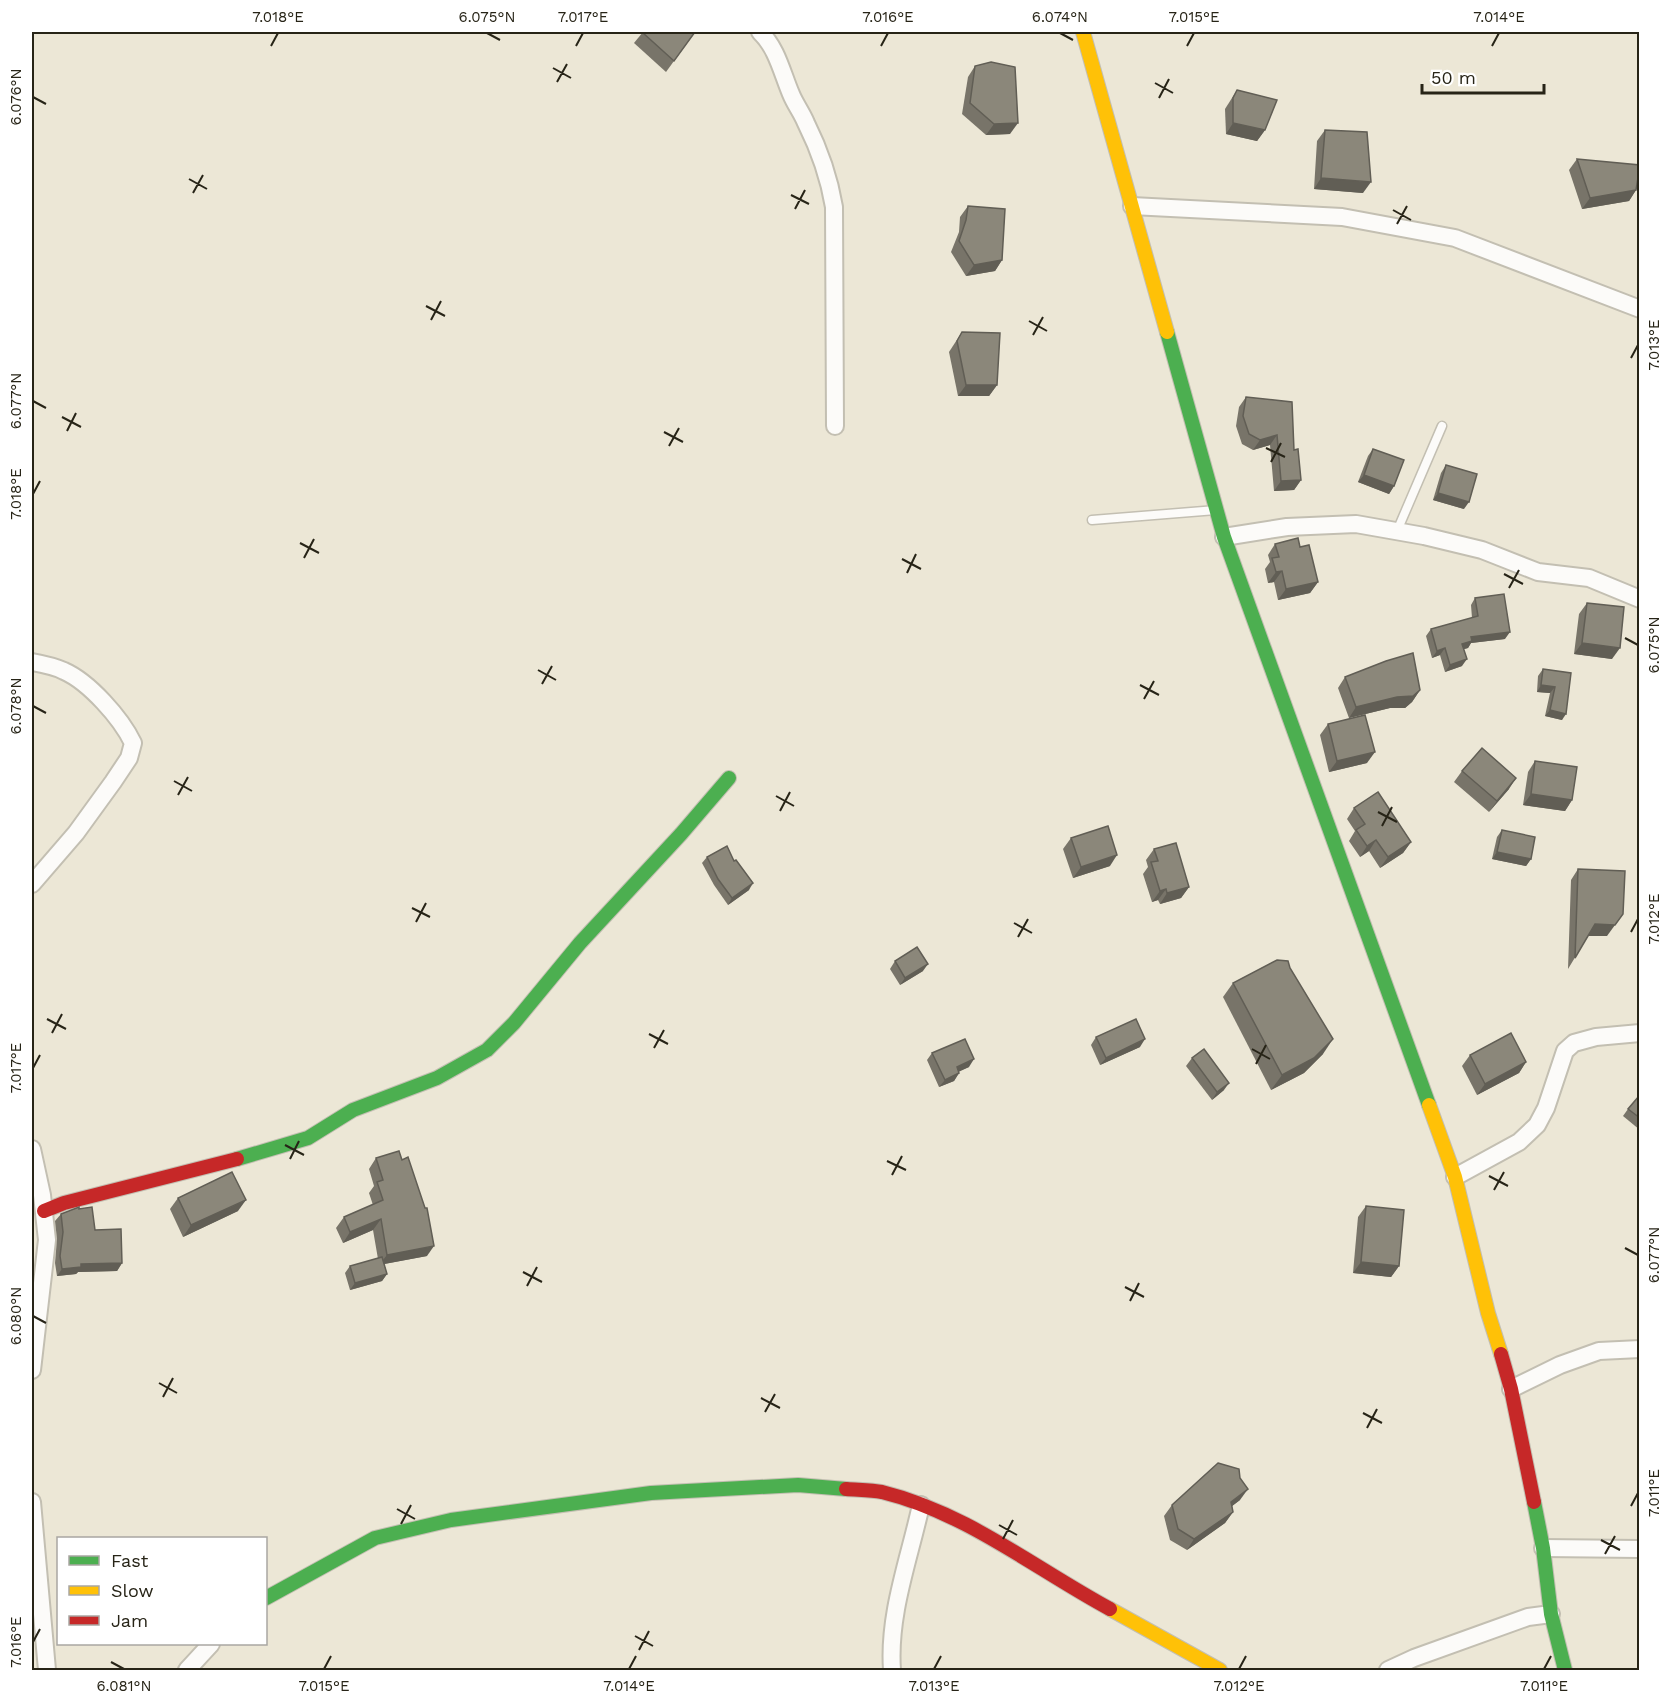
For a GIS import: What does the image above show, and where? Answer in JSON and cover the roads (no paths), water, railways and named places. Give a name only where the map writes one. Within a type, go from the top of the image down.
[{"type":"street","points":[[760,32],[776,56],[791,96],[807,124],[828,176],[834,207],[835,426]]},
{"type":"street","points":[[1083,32],[1224,537],[1455,1176],[1488,1313],[1511,1389],[1544,1548],[1551,1614],[1565,1671]]},
{"type":"street","points":[[1132,206],[1342,217],[1455,238],[1640,309]]},
{"type":"street","points":[[1224,537],[1287,527],[1356,524],[1482,550],[1538,572],[1589,578],[1640,599]]},
{"type":"street","points":[[32,662],[66,672],[88,687],[127,730],[134,743],[129,758],[113,782],[76,833],[32,884]]},
{"type":"street","points":[[44,1211],[64,1203],[172,1174],[256,1155],[308,1138],[353,1110],[437,1078],[487,1050],[514,1023],[579,944],[681,834],[729,778]]},
{"type":"street","points":[[1455,1176],[1519,1142],[1537,1125],[1546,1108],[1565,1051],[1574,1043],[1596,1037],[1640,1033]]},
{"type":"street","points":[[32,1149],[35,1156],[47,1240],[32,1370]]},
{"type":"street","points":[[1511,1389],[1560,1365],[1599,1351],[1640,1349]]},
{"type":"street","points":[[267,1597],[375,1538],[451,1520],[651,1493],[798,1485],[881,1492],[947,1514],[990,1536],[1073,1588],[1205,1660],[1220,1671]]},
{"type":"street","points":[[32,1502],[47,1671]]},
{"type":"street","points":[[892,1671],[896,1601],[913,1543],[921,1505]]},
{"type":"street","points":[[1544,1548],[1640,1549]]},
{"type":"street","points":[[1388,1671],[1414,1658],[1528,1617],[1551,1614]]},
{"type":"street","points":[[187,1671],[210,1645]]},
{"type":"lane","points":[[1397,531],[1442,426]]},
{"type":"lane","points":[[1092,520],[1216,510]]}]
